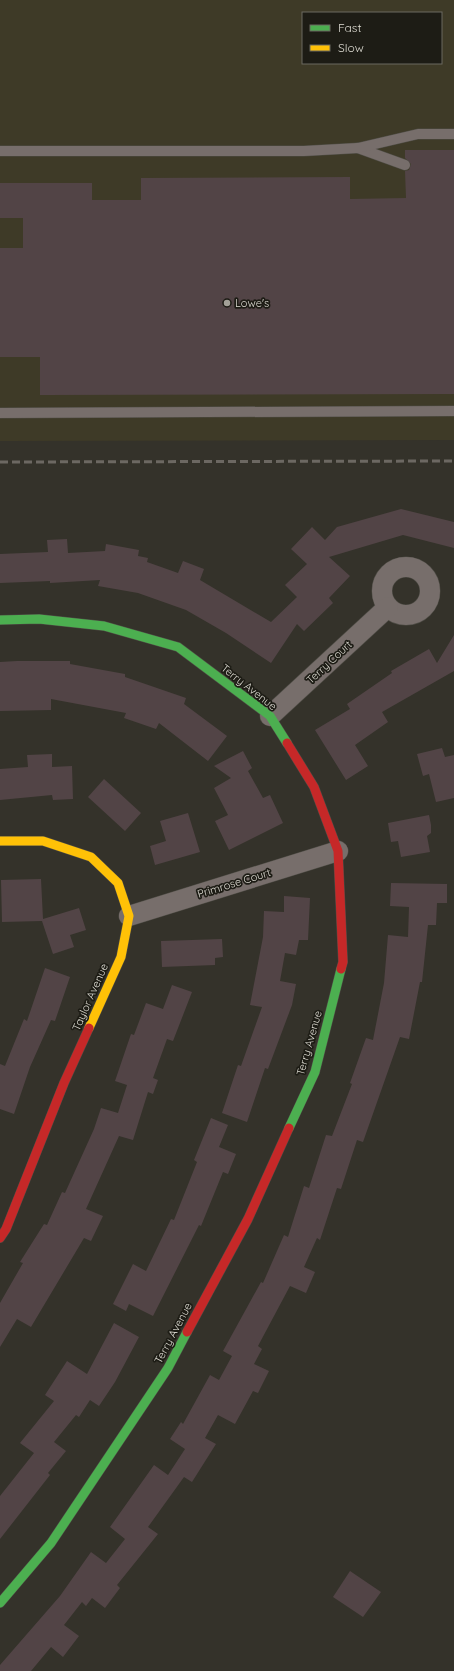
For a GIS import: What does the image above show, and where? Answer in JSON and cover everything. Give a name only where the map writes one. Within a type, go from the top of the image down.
[{"type":"street","name":"Terry Court","points":[[270,716],[388,607]]},
{"type":"street","name":"Terry Avenue","points":[[0,620],[39,619],[104,626],[178,647],[270,716],[314,787],[338,850],[343,962],[315,1072],[248,1219],[168,1368],[51,1543],[0,1602]]},
{"type":"street","points":[[0,841],[43,841],[91,857],[118,884],[129,916]]},
{"type":"street","name":"Primrose Court","points":[[129,916],[338,850]]},
{"type":"street","name":"Taylor Avenue","points":[[0,1238],[6,1229],[64,1083],[121,957],[129,916]]},
{"type":"lane","points":[[0,151],[304,151],[358,148],[418,134],[454,134]]},
{"type":"lane","points":[[358,148],[405,165]]},
{"type":"lane","points":[[0,413],[454,411]]},
{"type":"shaded area","points":[[0,0],[454,0],[454,440],[0,441]]},
{"type":"building","name":"Lowe's","points":[[405,150],[454,150],[454,394],[40,395],[40,357],[0,357],[0,248],[23,248],[23,218],[0,218],[0,183],[92,183],[92,200],[141,200],[141,178],[350,177],[350,199],[406,198],[405,171],[409,170],[411,164],[405,158]]},
{"type":"building","points":[[401,509],[454,522],[454,548],[403,535],[329,557],[350,576],[329,598],[333,603],[304,631],[297,624],[271,663],[226,633],[186,610],[138,593],[98,586],[100,580],[50,583],[50,581],[0,583],[0,554],[48,552],[47,540],[67,539],[68,553],[105,551],[106,544],[139,550],[138,556],[148,558],[147,562],[178,573],[183,561],[204,569],[200,580],[271,622],[297,597],[285,585],[307,564],[291,549],[312,527],[325,540],[337,527]]},
{"type":"building","points":[[454,635],[454,671],[382,712],[388,722],[355,745],[368,766],[346,780],[315,730],[350,709],[347,704],[392,673],[391,671],[429,649],[437,663]]},
{"type":"building","points":[[70,661],[70,664],[125,674],[125,677],[186,698],[184,704],[227,736],[208,761],[159,723],[156,729],[124,718],[126,713],[51,699],[51,710],[0,711],[0,662]]},
{"type":"building","points":[[442,748],[445,757],[454,755],[454,798],[436,802],[429,774],[423,776],[417,754]]},
{"type":"building","points":[[243,751],[252,768],[248,771],[263,798],[270,795],[283,823],[229,850],[215,821],[228,815],[214,788],[231,778],[214,766]]},
{"type":"building","points":[[52,754],[52,767],[72,766],[73,799],[53,800],[52,795],[0,800],[0,769],[28,767],[27,755]]},
{"type":"building","points":[[104,779],[141,813],[125,831],[88,797]]},
{"type":"building","points":[[188,813],[200,852],[155,865],[150,846],[166,841],[160,821]]},
{"type":"building","points":[[429,815],[431,833],[427,836],[430,852],[401,857],[398,841],[391,842],[388,823]]},
{"type":"building","points":[[41,879],[43,919],[79,908],[86,930],[70,935],[74,947],[53,954],[42,921],[2,922],[1,880]]},
{"type":"building","points":[[391,883],[447,884],[447,903],[437,903],[436,925],[428,925],[422,982],[420,982],[409,1039],[400,1037],[363,1142],[357,1140],[341,1189],[337,1188],[320,1240],[317,1238],[304,1267],[315,1272],[306,1293],[290,1286],[258,1346],[262,1349],[254,1364],[269,1371],[258,1393],[253,1391],[235,1424],[218,1415],[205,1438],[216,1444],[192,1482],[184,1477],[148,1527],[158,1534],[117,1585],[120,1588],[105,1608],[92,1598],[86,1606],[82,1602],[64,1625],[79,1636],[63,1657],[51,1647],[31,1671],[0,1671],[0,1665],[60,1596],[91,1552],[106,1563],[125,1539],[110,1527],[154,1465],[168,1475],[185,1449],[170,1439],[181,1422],[183,1424],[210,1375],[219,1380],[232,1356],[223,1351],[261,1282],[263,1283],[284,1235],[288,1237],[304,1186],[309,1188],[326,1135],[332,1136],[352,1084],[350,1083],[366,1038],[373,1040],[384,983],[388,935],[408,937],[409,907],[390,906]]},
{"type":"building","points":[[284,896],[310,898],[308,940],[299,940],[296,955],[285,953],[280,981],[296,984],[292,1005],[268,1069],[265,1068],[247,1122],[222,1113],[238,1065],[241,1066],[262,1007],[250,1005],[263,937],[264,911],[284,912]]},
{"type":"building","points":[[222,939],[223,957],[215,958],[215,965],[162,967],[161,941]]},
{"type":"building","points":[[45,968],[70,977],[55,1021],[51,1020],[30,1067],[14,1114],[0,1109],[0,1064],[5,1066],[24,1019],[27,1021]]},
{"type":"building","points":[[172,985],[192,992],[173,1041],[167,1039],[153,1078],[158,1080],[153,1094],[148,1092],[133,1140],[119,1136],[86,1209],[103,1216],[91,1241],[84,1238],[31,1327],[17,1319],[0,1347],[0,1303],[23,1263],[20,1262],[44,1224],[47,1225],[62,1192],[65,1193],[94,1129],[101,1108],[118,1113],[127,1085],[115,1081],[131,1034],[134,1035],[146,1003],[163,1009]]},
{"type":"building","points":[[211,1118],[228,1125],[219,1147],[236,1154],[228,1174],[223,1172],[201,1226],[199,1225],[153,1316],[129,1304],[126,1311],[113,1304],[133,1264],[146,1271],[171,1219],[174,1220],[197,1162],[194,1160]]},
{"type":"building","points":[[114,1323],[139,1337],[115,1382],[99,1406],[90,1400],[79,1417],[76,1415],[54,1442],[66,1451],[48,1473],[50,1475],[0,1539],[0,1496],[34,1453],[20,1443],[54,1401],[45,1395],[67,1361],[87,1374]]},
{"type":"building","points":[[350,1571],[381,1592],[363,1617],[333,1597]]},
{"type":"railway","points":[[0,462],[454,461]]},
{"type":"traffic: fast","points":[[0,620],[39,619],[104,626],[178,647],[270,716],[287,743]]},
{"type":"traffic: fast","points":[[289,1128],[315,1072],[341,969]]},
{"type":"traffic: fast","points":[[0,1603],[51,1543],[168,1368],[187,1332]]},
{"type":"traffic: slow","points":[[0,841],[43,841],[91,857],[118,883],[129,916],[121,957],[89,1028]]},
{"type":"traffic: jam","points":[[287,743],[314,787],[338,851],[343,962],[341,969]]},
{"type":"traffic: jam","points":[[0,1238],[6,1229],[64,1083],[89,1028]]},
{"type":"traffic: jam","points":[[187,1332],[248,1219],[289,1128]]},
{"type":"place","name":"Lowe's","points":[[227,303]]}]
